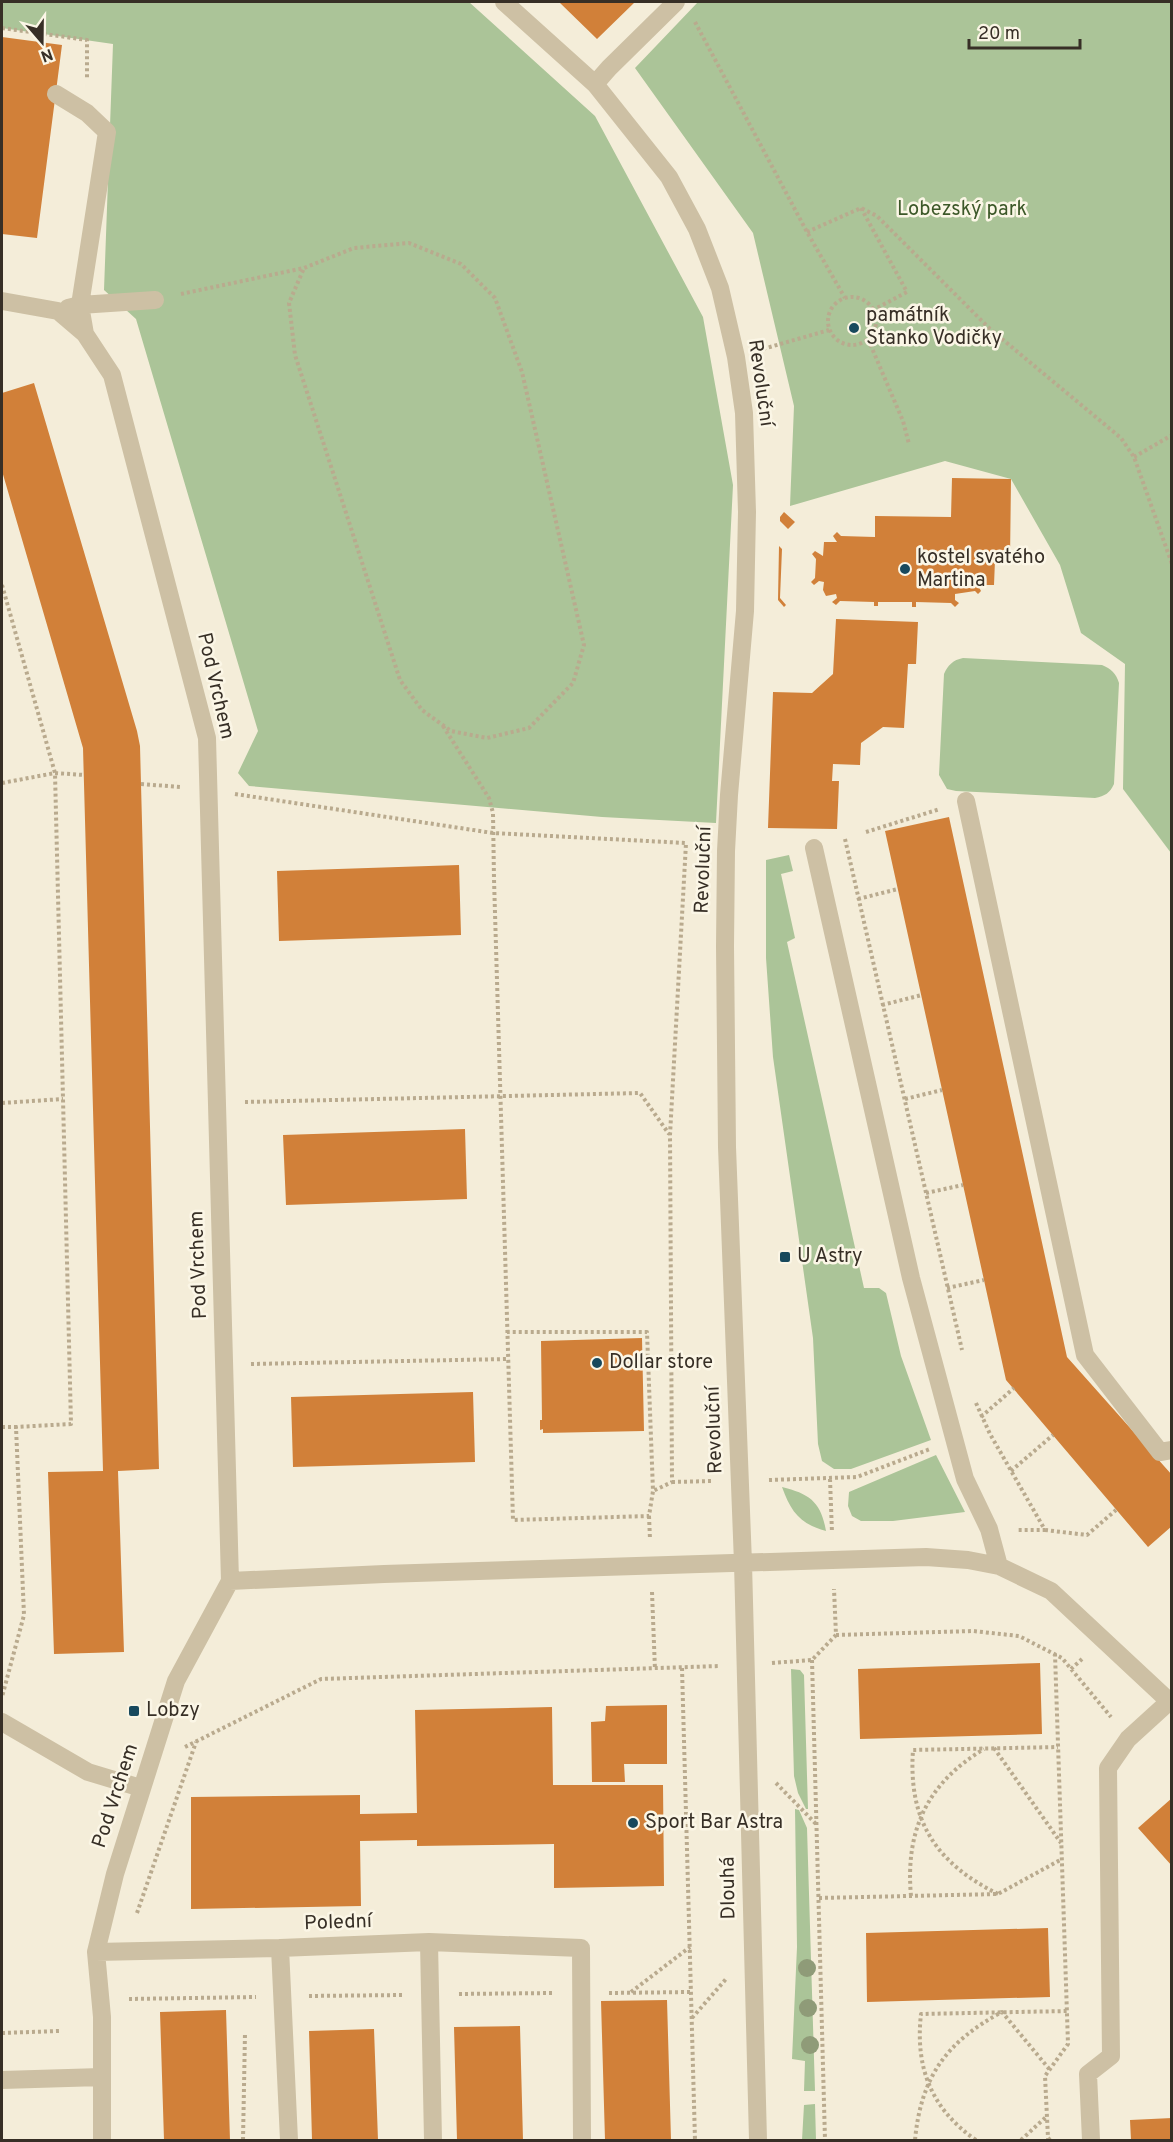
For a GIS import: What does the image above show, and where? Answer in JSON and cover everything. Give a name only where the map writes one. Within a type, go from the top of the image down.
[{"type":"street","name":"Revoluční","points":[[504,2],[596,84],[669,177],[697,229],[720,288],[736,357],[744,413],[747,512],[745,611],[726,851],[725,946],[727,1147],[742,1563]]},
{"type":"street","points":[[596,84],[609,68],[676,2]]},
{"type":"street","points":[[56,94],[87,113],[107,132],[80,305],[85,334]]},
{"type":"street","points":[[2,301],[58,311],[80,305],[155,300]]},
{"type":"street","points":[[58,311],[85,334]]},
{"type":"street","name":"Pod Vrchem","points":[[85,334],[112,375],[207,738],[230,1581],[176,1681],[115,1874],[96,1952],[102,2017],[102,2140]]},
{"type":"street","points":[[966,801],[1085,1355],[1160,1452],[1172,1450]]},
{"type":"street","points":[[814,848],[916,1295],[965,1479],[989,1529],[999,1566]]},
{"type":"street","points":[[230,1581],[926,1557],[968,1560],[999,1566],[1051,1591],[1101,1640],[1171,1702],[1128,1739],[1108,1768],[1112,2056],[1088,2074],[1091,2140]]},
{"type":"street","name":"Dlouhá","points":[[742,1563],[758,2140]]},
{"type":"street","points":[[2,1722],[88,1772],[141,1788]]},
{"type":"street","points":[[429,1942],[433,2140]]},
{"type":"street","name":"Polední","points":[[96,1952],[429,1942],[582,1948],[582,1993]]},
{"type":"street","points":[[280,1948],[289,2140]]},
{"type":"street","points":[[582,1993],[582,2140]]},
{"type":"street","points":[[2,2080],[101,2077]]},
{"type":"path","points":[[692,16],[807,232],[845,298]]},
{"type":"path","points":[[2,28],[87,40],[87,113]]},
{"type":"path","points":[[807,232],[861,208]]},
{"type":"path","points":[[861,208],[907,292],[873,309]]},
{"type":"path","points":[[861,208],[877,216],[990,329],[1121,438],[1134,457],[1172,564]]},
{"type":"path","points":[[155,300],[304,268],[354,248],[409,243],[461,264],[495,298],[522,372],[584,645],[573,683],[529,728],[487,738],[451,731],[422,710],[400,680],[295,355],[289,303],[304,268]]},
{"type":"path","points":[[845,298],[861,299],[873,309],[876,325],[868,339],[862,343],[846,345],[839,342],[829,330],[829,314],[832,307],[845,298]]},
{"type":"path","points":[[757,350],[829,330]]},
{"type":"path","points":[[868,339],[903,421],[909,444]]},
{"type":"path","points":[[1134,457],[1172,435]]},
{"type":"path","points":[[2,585],[55,773],[71,1424],[2,1427]]},
{"type":"path","points":[[442,725],[489,798],[493,813],[500,1095],[507,1332],[513,1520],[649,1516],[652,1491],[647,1332],[507,1332]]},
{"type":"path","points":[[2,783],[55,773],[84,775]]},
{"type":"path","points":[[141,784],[207,790],[493,833],[686,843],[670,1135],[672,1482]]},
{"type":"path","points":[[866,832],[966,801]]},
{"type":"path","points":[[827,906],[898,889]]},
{"type":"path","points":[[851,1012],[922,995]]},
{"type":"path","points":[[873,1108],[942,1090]]},
{"type":"path","points":[[217,1103],[640,1093],[670,1135]]},
{"type":"path","points":[[2,1103],[63,1099]]},
{"type":"path","points":[[894,1201],[963,1185]]},
{"type":"path","points":[[916,1295],[984,1280]]},
{"type":"path","points":[[224,1364],[508,1359]]},
{"type":"path","points":[[652,1491],[672,1482],[857,1477],[955,1439],[1014,1388]]},
{"type":"path","points":[[2,1700],[24,1615],[16,1427]]},
{"type":"path","points":[[1011,1471],[1053,1435]]},
{"type":"path","points":[[830,1479],[836,1635]]},
{"type":"path","points":[[1045,1530],[1087,1535],[1116,1510]]},
{"type":"path","points":[[150,1764],[321,1679],[682,1668],[812,1660],[836,1635],[973,1632],[1019,1636],[1062,1658],[1128,1739]]},
{"type":"path","points":[[1050,2140],[1046,2117],[1045,2076],[1068,2044],[1055,1654]]},
{"type":"path","points":[[812,1660],[825,2140]]},
{"type":"path","points":[[682,1668],[695,2140]]},
{"type":"path","points":[[124,1951],[197,1741]]},
{"type":"path","points":[[998,1894],[975,1883],[938,1849],[921,1817],[913,1790],[913,1750],[1058,1747]]},
{"type":"path","points":[[911,1896],[909,1871],[911,1847],[927,1803],[951,1773],[965,1760],[985,1748]]},
{"type":"path","points":[[994,1748],[1061,1843]]},
{"type":"path","points":[[747,1752],[817,1826]]},
{"type":"path","points":[[819,1898],[998,1894],[1062,1859]]},
{"type":"path","points":[[631,1993],[690,1947]]},
{"type":"path","points":[[691,2019],[753,1948]]},
{"type":"path","points":[[125,1999],[691,1992]]},
{"type":"path","points":[[976,2140],[962,2131],[945,2113],[928,2084],[920,2054],[921,2014],[1066,2011]]},
{"type":"path","points":[[1002,2012],[1050,2070]]},
{"type":"path","points":[[915,2140],[917,2121],[928,2084],[941,2060],[959,2040],[979,2024],[1002,2012]]},
{"type":"path","points":[[2,2033],[59,2031]]},
{"type":"path","points":[[243,2140],[245,2033]]},
{"type":"path","points":[[1020,2140],[1046,2117]]},
{"type":"green space","points":[[2,2],[469,2],[595,116],[703,317],[733,485],[716,823],[602,817],[249,786],[238,773],[258,731],[136,319],[104,290],[113,44],[2,28]]},
{"type":"green space","name":"Lobezský park","points":[[698,2],[1171,2],[1171,853],[1123,789],[1125,664],[1081,633],[1060,565],[1011,479],[945,461],[790,506],[794,406],[753,233],[635,68]]},
{"type":"green space","points":[[963,658],[1102,665],[1113,672],[1119,683],[1114,784],[1109,792],[1095,798],[947,789],[939,775],[944,674],[951,663]]},
{"type":"green space","points":[[789,855],[793,871],[781,874],[795,938],[787,942],[864,1288],[879,1288],[886,1293],[901,1356],[931,1440],[851,1469],[834,1469],[822,1461],[818,1444],[813,1338],[773,1057],[766,958],[766,860]]},
{"type":"green space","points":[[936,1455],[965,1512],[893,1521],[861,1521],[852,1516],[848,1506],[849,1492]]},
{"type":"green space","points":[[782,1487],[807,1496],[813,1501],[821,1513],[826,1531],[809,1525],[798,1516]]},
{"type":"green space","points":[[791,1669],[800,1670],[804,1675],[808,1809],[798,1793],[794,1776]]},
{"type":"green space","points":[[795,1809],[799,1810],[807,1828],[815,2091],[804,2091],[805,2061],[792,2059],[797,1947]]},
{"type":"green space","points":[[815,2104],[816,2140],[802,2140],[804,2105]]},
{"type":"building","points":[[559,2],[635,2],[597,39]]},
{"type":"building","points":[[2,37],[62,45],[37,238],[2,234]]},
{"type":"building","points":[[34,383],[140,746],[159,1469],[118,1471],[124,1652],[54,1654],[48,1472],[103,1471],[83,748],[2,471],[2,393]]},
{"type":"building","name":"kostel svatého Martina","points":[[952,478],[1011,479],[1010,560],[995,560],[994,585],[978,585],[981,591],[978,594],[975,591],[955,594],[955,600],[959,603],[955,607],[951,603],[916,602],[916,607],[912,607],[912,602],[878,602],[878,606],[874,606],[874,602],[840,601],[836,605],[832,602],[837,598],[836,594],[826,596],[823,590],[824,582],[819,581],[814,585],[811,582],[815,578],[816,559],[812,554],[815,551],[823,556],[824,542],[837,542],[833,536],[837,532],[841,536],[875,537],[875,516],[951,517]]},
{"type":"building","points":[[784,512],[795,522],[788,529],[780,521]]},
{"type":"building","points":[[779,546],[782,549],[780,598],[786,605],[784,607],[778,600]]},
{"type":"building","points":[[836,619],[918,622],[916,664],[908,664],[904,728],[883,727],[861,743],[860,765],[833,764],[832,781],[839,781],[837,829],[768,828],[773,692],[812,693],[833,674]]},
{"type":"building","points":[[949,817],[1067,1357],[1172,1475],[1172,1526],[1148,1547],[1006,1380],[885,831]]},
{"type":"building","points":[[459,865],[461,935],[279,941],[277,871]]},
{"type":"building","points":[[465,1129],[467,1199],[286,1205],[283,1135]]},
{"type":"building","points":[[642,1338],[644,1431],[543,1433],[543,1429],[540,1430],[540,1420],[542,1420],[541,1341]]},
{"type":"building","points":[[473,1392],[475,1462],[293,1467],[291,1397]]},
{"type":"building","points":[[1040,1663],[1042,1734],[860,1739],[858,1669]]},
{"type":"building","points":[[667,1705],[667,1764],[624,1764],[625,1782],[592,1782],[591,1722],[605,1721],[606,1706]]},
{"type":"building","points":[[552,1707],[553,1785],[663,1785],[664,1886],[554,1888],[554,1844],[417,1846],[417,1840],[360,1841],[361,1906],[191,1909],[191,1797],[360,1795],[360,1814],[417,1813],[415,1710]]},
{"type":"building","points":[[1172,1798],[1172,1866],[1138,1828]]},
{"type":"building","points":[[1048,1928],[1050,1997],[867,2002],[866,1933]]},
{"type":"building","points":[[667,2000],[671,2140],[605,2140],[601,2001]]},
{"type":"building","points":[[226,2010],[230,2140],[164,2140],[160,2012]]},
{"type":"building","points":[[520,2026],[523,2140],[457,2140],[454,2027]]},
{"type":"building","points":[[374,2029],[378,2140],[312,2140],[309,2031]]},
{"type":"building","points":[[1172,2118],[1172,2140],[1131,2140],[1130,2120]]},
{"type":"place","name":"památník Stanko Vodičky","points":[[854,328]]},
{"type":"place","name":"kostel svatého Martina","points":[[905,569]]},
{"type":"place","name":"U Astry","points":[[785,1257]]},
{"type":"place","name":"Dollar store","points":[[597,1363]]},
{"type":"place","name":"Lobzy","points":[[134,1711]]},
{"type":"place","name":"Sport Bar Astra","points":[[633,1823]]}]
